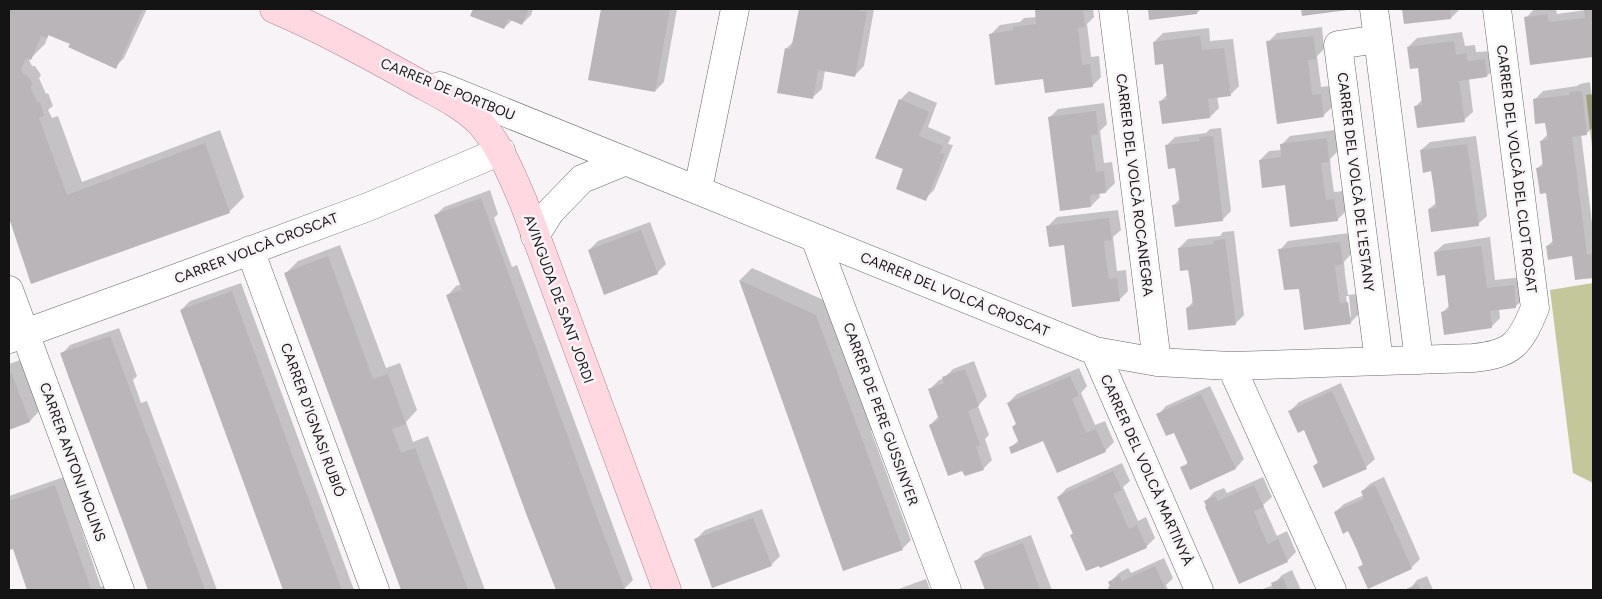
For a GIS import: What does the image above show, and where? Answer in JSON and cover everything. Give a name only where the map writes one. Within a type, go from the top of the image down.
[{"type":"main road","name":"CARRER DE PORTBOU","points":[[274,9],[301,15],[381,62]]},
{"type":"main road","name":"AVINGUDA DE SANT JORDI","points":[[381,62],[459,107],[480,123],[501,151],[523,201],[667,590]]},
{"type":"street","points":[[698,189],[735,9]]},
{"type":"street","name":"CARRER DEL VOLCÀ ROCANEGRA","points":[[1112,9],[1157,362]]},
{"type":"street","points":[[1374,9],[1419,360]]},
{"type":"street","name":"CARRER DEL VOLCÀ DEL CLOT ROSAT","points":[[1419,360],[1495,356],[1512,347],[1525,331],[1535,308],[1497,9]]},
{"type":"street","name":"CARRER DEL VOLCÀ DE L'ESTANY","points":[[1378,38],[1338,45],[1379,361]]},
{"type":"street","name":"CARRER DE PORTBOU","points":[[381,62],[626,161]]},
{"type":"street","name":"CARRER VOLCÀ CROSCAT","points":[[17,336],[368,207],[501,151]]},
{"type":"street","points":[[535,236],[550,212],[582,179],[626,161]]},
{"type":"street","name":"CARRER DEL VOLCÀ CROSCAT","points":[[626,161],[1094,351],[1157,362],[1231,366],[1419,360]]},
{"type":"street","name":"CARRER DE PERE GUSSINYER","points":[[815,238],[947,590]]},
{"type":"street","name":"CARRER D'IGNASI RUBIÓ","points":[[250,250],[375,590]]},
{"type":"street","name":"CARRER ANTONI MOLINS","points":[[9,290],[17,336],[120,590]]},
{"type":"street","name":"CARRER DEL VOLCÀ MARTINYÀ","points":[[1094,351],[1199,590]]},
{"type":"street","points":[[1231,366],[1332,590]]},
{"type":"green space","points":[[1593,94],[1593,155],[1586,95]]},
{"type":"green space","points":[[1593,283],[1593,483],[1573,473],[1550,290]]},
{"type":"building","points":[[9,9],[143,9],[116,69],[68,47],[70,44],[48,35],[47,38],[41,36],[31,60],[26,58],[21,69],[23,74],[30,79],[33,85],[30,86],[37,102],[40,102],[44,116],[39,118],[67,195],[205,143],[230,213],[31,284],[9,218]]},
{"type":"building","points":[[473,9],[529,9],[522,25],[508,19],[504,29],[470,16]]},
{"type":"building","points":[[601,9],[670,9],[655,92],[588,80]]},
{"type":"building","points":[[799,9],[850,9],[867,12],[855,77],[818,70],[813,99],[777,93],[785,48],[791,49]]},
{"type":"building","points":[[1083,9],[1085,27],[1078,28],[1082,65],[1090,64],[1093,87],[1045,93],[1043,79],[995,85],[989,34],[1013,30],[1013,27],[1036,24],[1035,10]]},
{"type":"building","points":[[1148,9],[1197,9],[1197,14],[1149,20]]},
{"type":"building","points":[[1301,9],[1348,9],[1348,10],[1302,16]]},
{"type":"building","points":[[1402,9],[1450,9],[1451,19],[1404,24]]},
{"type":"building","points":[[1593,9],[1593,57],[1530,65],[1524,17],[1547,14],[1549,22],[1585,18],[1584,10]]},
{"type":"building","points":[[1200,36],[1202,50],[1224,48],[1231,96],[1208,99],[1210,118],[1162,124],[1159,101],[1167,100],[1163,64],[1155,65],[1153,42]]},
{"type":"building","points":[[1314,36],[1316,59],[1308,60],[1312,95],[1321,94],[1324,117],[1277,124],[1266,41]]},
{"type":"building","points":[[1454,41],[1456,55],[1467,53],[1467,61],[1485,59],[1487,77],[1459,81],[1465,122],[1417,128],[1414,106],[1422,105],[1418,68],[1410,69],[1407,47]]},
{"type":"building","points":[[1582,91],[1587,135],[1572,137],[1587,255],[1593,254],[1593,278],[1575,280],[1572,256],[1548,260],[1546,246],[1553,245],[1546,193],[1540,194],[1536,168],[1543,167],[1540,141],[1548,140],[1545,123],[1535,124],[1533,99],[1570,95],[1569,92]]},
{"type":"building","points":[[899,99],[929,112],[919,136],[943,146],[940,153],[945,154],[926,201],[896,189],[903,169],[875,158]]},
{"type":"building","points":[[1096,111],[1098,134],[1091,135],[1093,153],[1096,172],[1104,171],[1106,193],[1090,195],[1091,207],[1060,211],[1048,117]]},
{"type":"building","points":[[1213,136],[1223,221],[1175,227],[1172,205],[1180,204],[1175,168],[1168,169],[1165,145],[1200,141],[1199,137]]},
{"type":"building","points":[[1327,138],[1329,162],[1321,163],[1323,180],[1326,200],[1334,199],[1338,221],[1290,227],[1285,185],[1262,188],[1259,160],[1281,157],[1280,144]]},
{"type":"building","points":[[1467,144],[1479,226],[1431,232],[1428,209],[1436,208],[1434,190],[1431,171],[1423,173],[1420,150]]},
{"type":"building","points":[[481,198],[625,590],[556,590],[527,516],[446,295],[462,290],[434,215]]},
{"type":"building","points":[[1109,218],[1112,240],[1104,241],[1106,260],[1109,279],[1117,278],[1120,301],[1072,307],[1064,245],[1049,247],[1046,226]]},
{"type":"building","points":[[641,230],[658,274],[604,295],[588,250]]},
{"type":"building","points":[[1225,239],[1236,325],[1188,330],[1186,308],[1193,306],[1191,288],[1188,270],[1180,271],[1178,248],[1214,244],[1213,241]]},
{"type":"building","points":[[1340,242],[1343,264],[1335,266],[1337,284],[1340,303],[1348,302],[1351,324],[1304,330],[1299,289],[1284,290],[1278,249]]},
{"type":"building","points":[[1481,246],[1487,288],[1514,285],[1516,308],[1490,311],[1492,328],[1444,335],[1441,312],[1449,310],[1445,275],[1437,276],[1434,252]]},
{"type":"building","points":[[328,256],[373,379],[388,374],[406,424],[392,429],[401,453],[415,448],[468,590],[401,590],[284,273]]},
{"type":"building","points":[[739,280],[816,315],[903,550],[843,571]]},
{"type":"building","points":[[232,291],[342,590],[283,590],[180,310]]},
{"type":"building","points":[[110,336],[205,590],[148,590],[60,353]]},
{"type":"building","points":[[965,369],[979,406],[968,411],[980,445],[976,447],[984,470],[965,476],[962,471],[948,476],[929,425],[939,420],[928,389],[944,383],[942,377]]},
{"type":"building","points":[[11,372],[30,422],[9,430],[9,373]]},
{"type":"building","points":[[1070,376],[1079,396],[1072,399],[1086,433],[1096,429],[1106,452],[1057,473],[1043,441],[1011,454],[1009,447],[1019,443],[1012,427],[1016,424],[1007,403]]},
{"type":"building","points":[[1332,391],[1367,469],[1323,488],[1313,466],[1318,463],[1304,430],[1298,433],[1288,411]]},
{"type":"building","points":[[1201,394],[1236,469],[1190,490],[1180,467],[1188,464],[1174,433],[1166,436],[1156,414]]},
{"type":"building","points":[[1113,471],[1122,490],[1113,494],[1129,529],[1137,525],[1147,548],[1100,568],[1099,566],[1086,571],[1070,535],[1073,534],[1057,497]]},
{"type":"building","points":[[55,485],[91,590],[27,590],[13,549],[9,550],[9,501]]},
{"type":"building","points":[[1254,485],[1264,507],[1254,511],[1260,527],[1268,544],[1278,539],[1288,562],[1239,584],[1204,501],[1215,496],[1218,501]]},
{"type":"building","points":[[1375,485],[1412,569],[1368,589],[1358,567],[1363,565],[1356,548],[1348,531],[1343,534],[1334,512],[1364,499],[1361,491]]},
{"type":"building","points":[[753,518],[772,566],[712,588],[694,539]]},
{"type":"building","points":[[1023,543],[1040,590],[985,590],[974,561]]},
{"type":"building","points":[[1155,566],[1165,588],[1160,590],[1109,590],[1108,582],[1119,576],[1122,581]]},
{"type":"building","points":[[1283,578],[1288,590],[1269,590],[1273,589],[1271,583]]},
{"type":"building","points":[[1418,584],[1421,590],[1404,590]]}]
